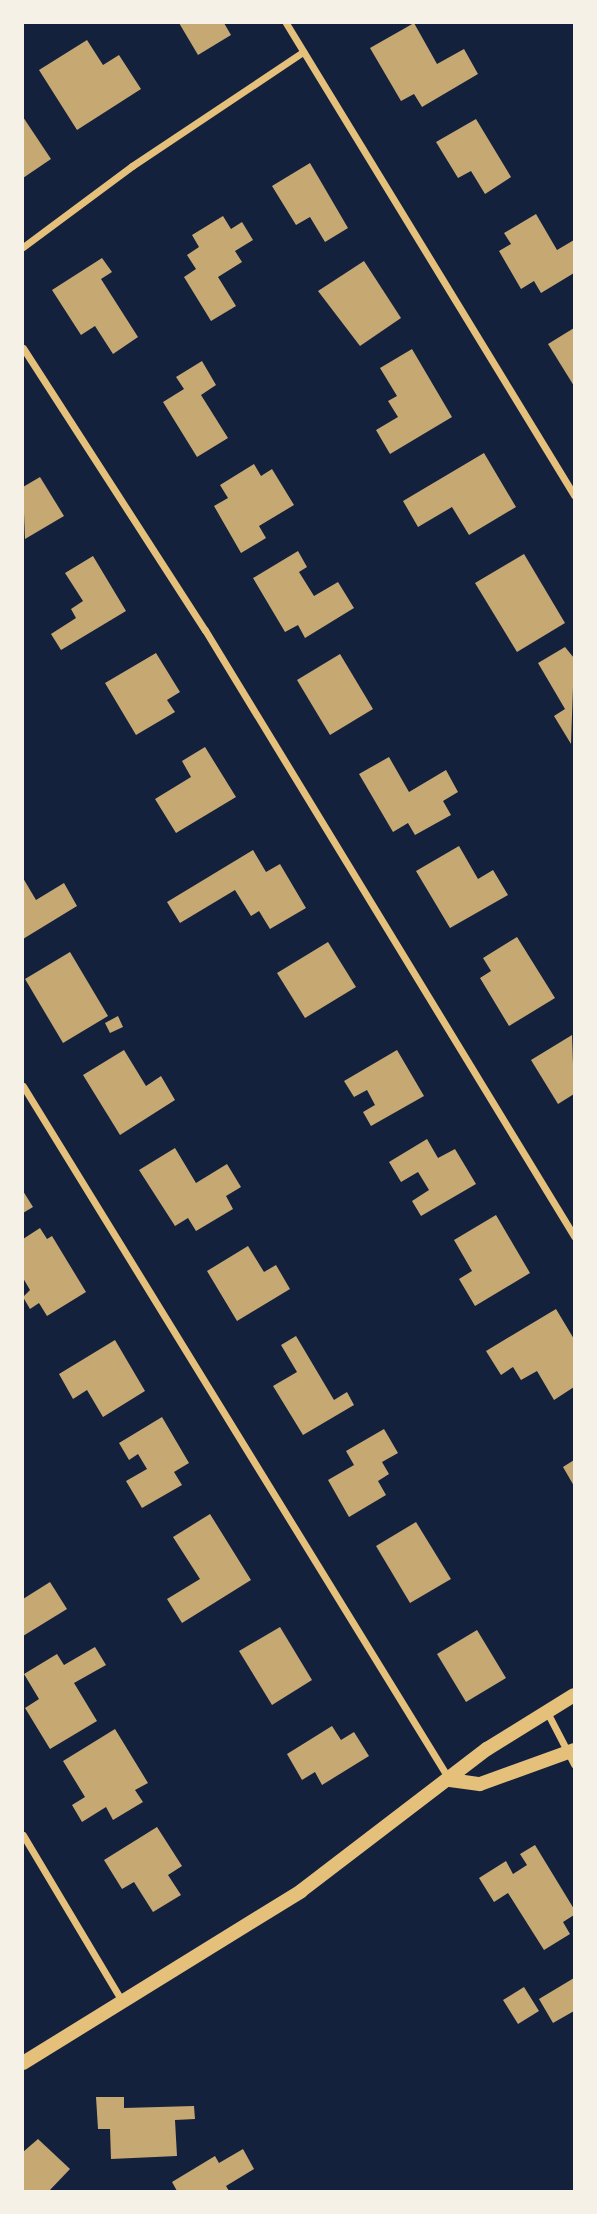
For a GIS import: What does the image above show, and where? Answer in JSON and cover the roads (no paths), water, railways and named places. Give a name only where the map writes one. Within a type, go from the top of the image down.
[{"type":"main road","points":[[23,2063],[301,1891],[450,1780],[574,1695]]},
{"type":"main road","points":[[450,1780],[480,1784],[572,1756]]},
{"type":"street","points":[[286,23],[574,495]]},
{"type":"street","points":[[23,247],[132,166],[303,52]]},
{"type":"street","points":[[23,348],[205,630],[574,1236]]},
{"type":"street","points":[[23,1086],[450,1780]]},
{"type":"street","points":[[547,1711],[572,1756]]},
{"type":"street","points":[[23,1835],[122,2001]]}]
